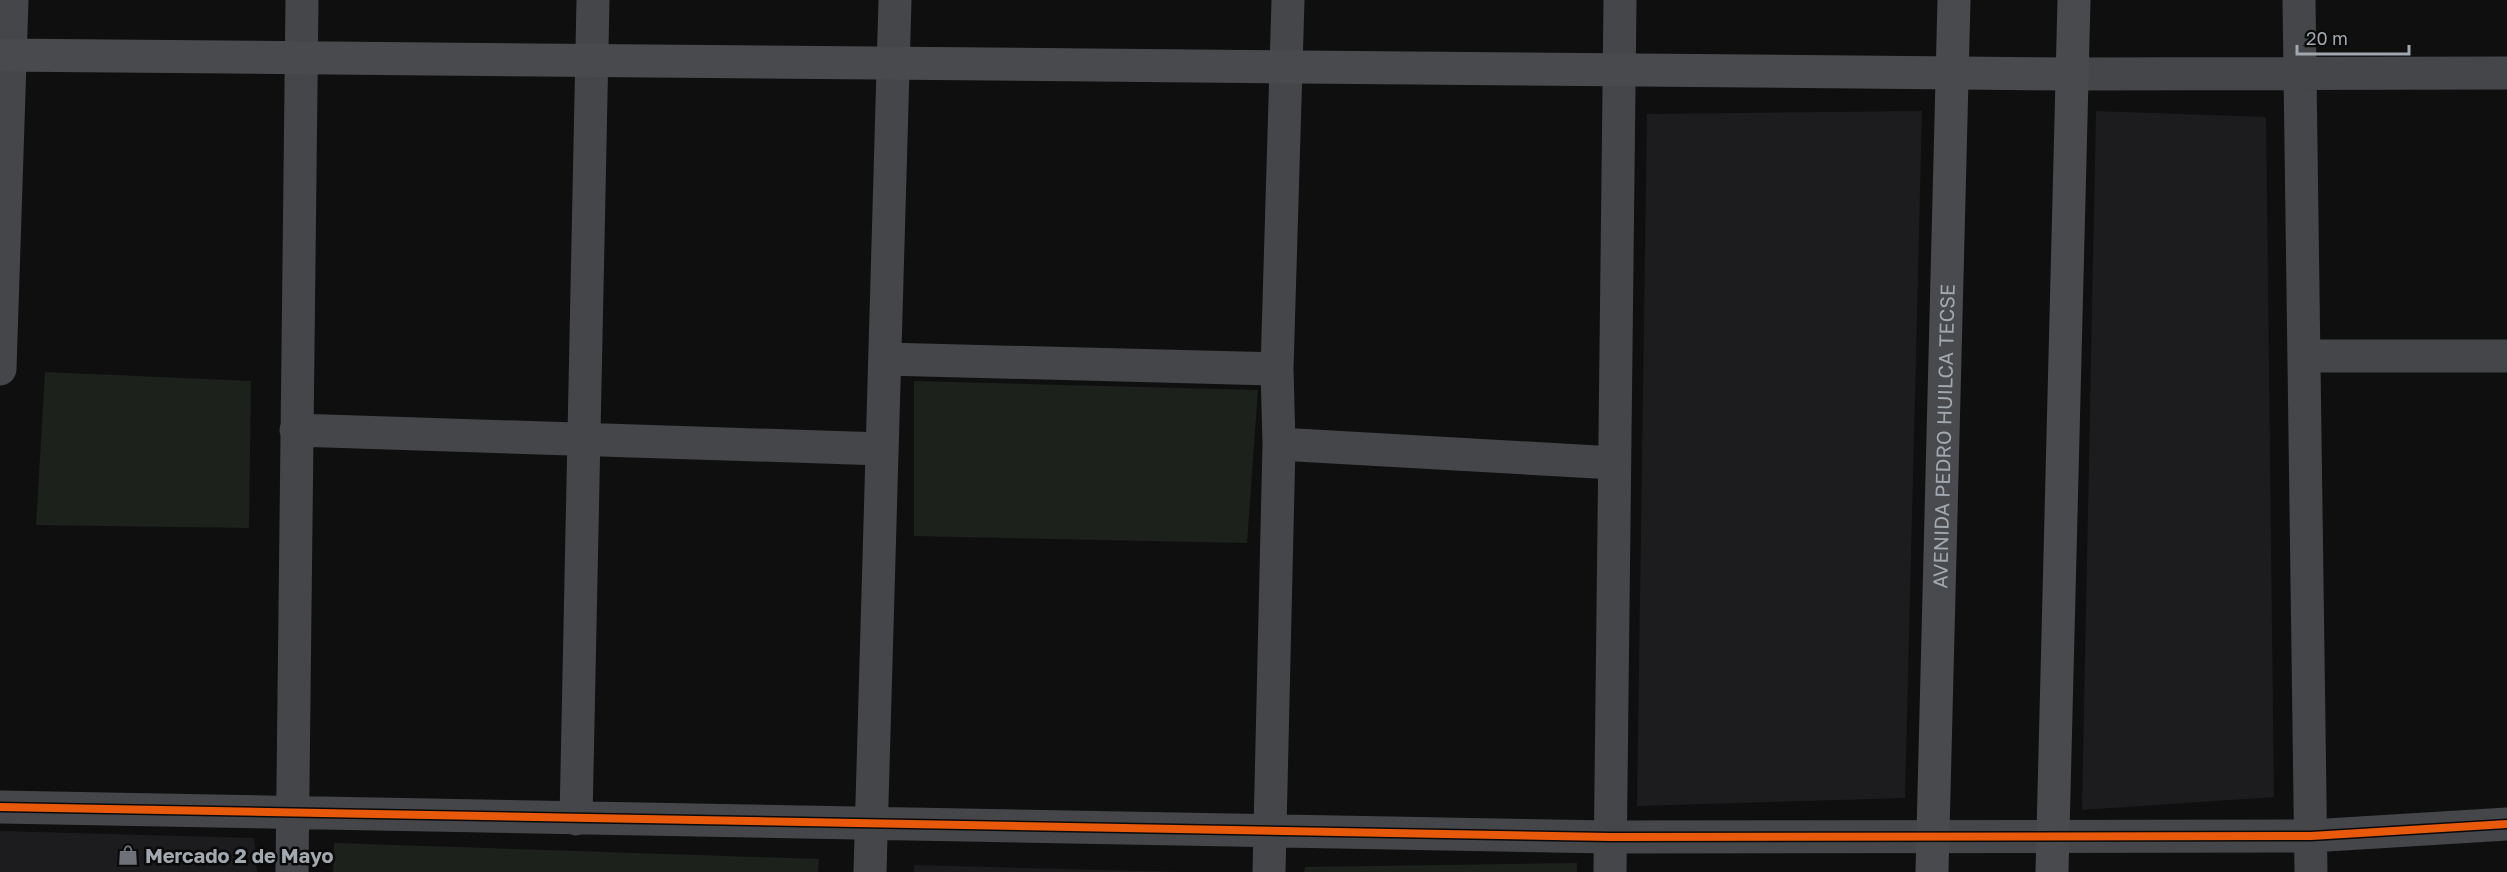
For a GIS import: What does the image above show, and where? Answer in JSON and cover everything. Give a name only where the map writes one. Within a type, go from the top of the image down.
[{"type":"main road","name":"AVENIDA PEDRO HUILCA TECSE","points":[[1932,872],[1954,0]]},
{"type":"main road","points":[[2052,872],[2074,0]]},
{"type":"main road","points":[[6,55],[2072,74]]},
{"type":"street","points":[[0,369],[6,55],[12,0]]},
{"type":"street","points":[[292,872],[302,0]]},
{"type":"street","points":[[576,819],[593,0]]},
{"type":"street","points":[[870,872],[895,0]]},
{"type":"street","points":[[1269,872],[1279,444],[1277,369],[1288,0]]},
{"type":"street","points":[[1610,872],[1620,0]]},
{"type":"street","points":[[2299,0],[2311,872]]},
{"type":"street","points":[[2072,74],[2507,73]]},
{"type":"street","points":[[2304,356],[2507,356]]},
{"type":"street","points":[[885,359],[1277,369]]},
{"type":"street","points":[[296,430],[882,449]]},
{"type":"street","points":[[1279,444],[1614,463]]},
{"type":"street","points":[[0,807],[1610,837],[2311,836],[2507,824]]},
{"type":"shaded area","points":[[1922,111],[1905,798],[1637,806],[1647,114]]},
{"type":"shaded area","points":[[2096,111],[2266,117],[2274,797],[2082,810]]},
{"type":"shaded area","points":[[45,372],[251,381],[249,528],[36,525]]},
{"type":"shaded area","points":[[914,381],[1258,390],[1247,543],[914,536]]},
{"type":"shaded area","name":"Mercado 2 de Mayo","points":[[0,831],[254,838],[257,872],[0,872]]},
{"type":"shaded area","points":[[334,843],[819,859],[818,872],[333,872]]},
{"type":"shaded area","points":[[1577,863],[1577,872],[1304,872],[1305,867]]},
{"type":"shaded area","points":[[914,865],[1184,872],[914,872]]},
{"type":"cycle path","points":[[0,807],[1610,837],[2311,836],[2507,824]]},
{"type":"place","name":"Mercado 2 de Mayo","points":[[128,855]]}]
